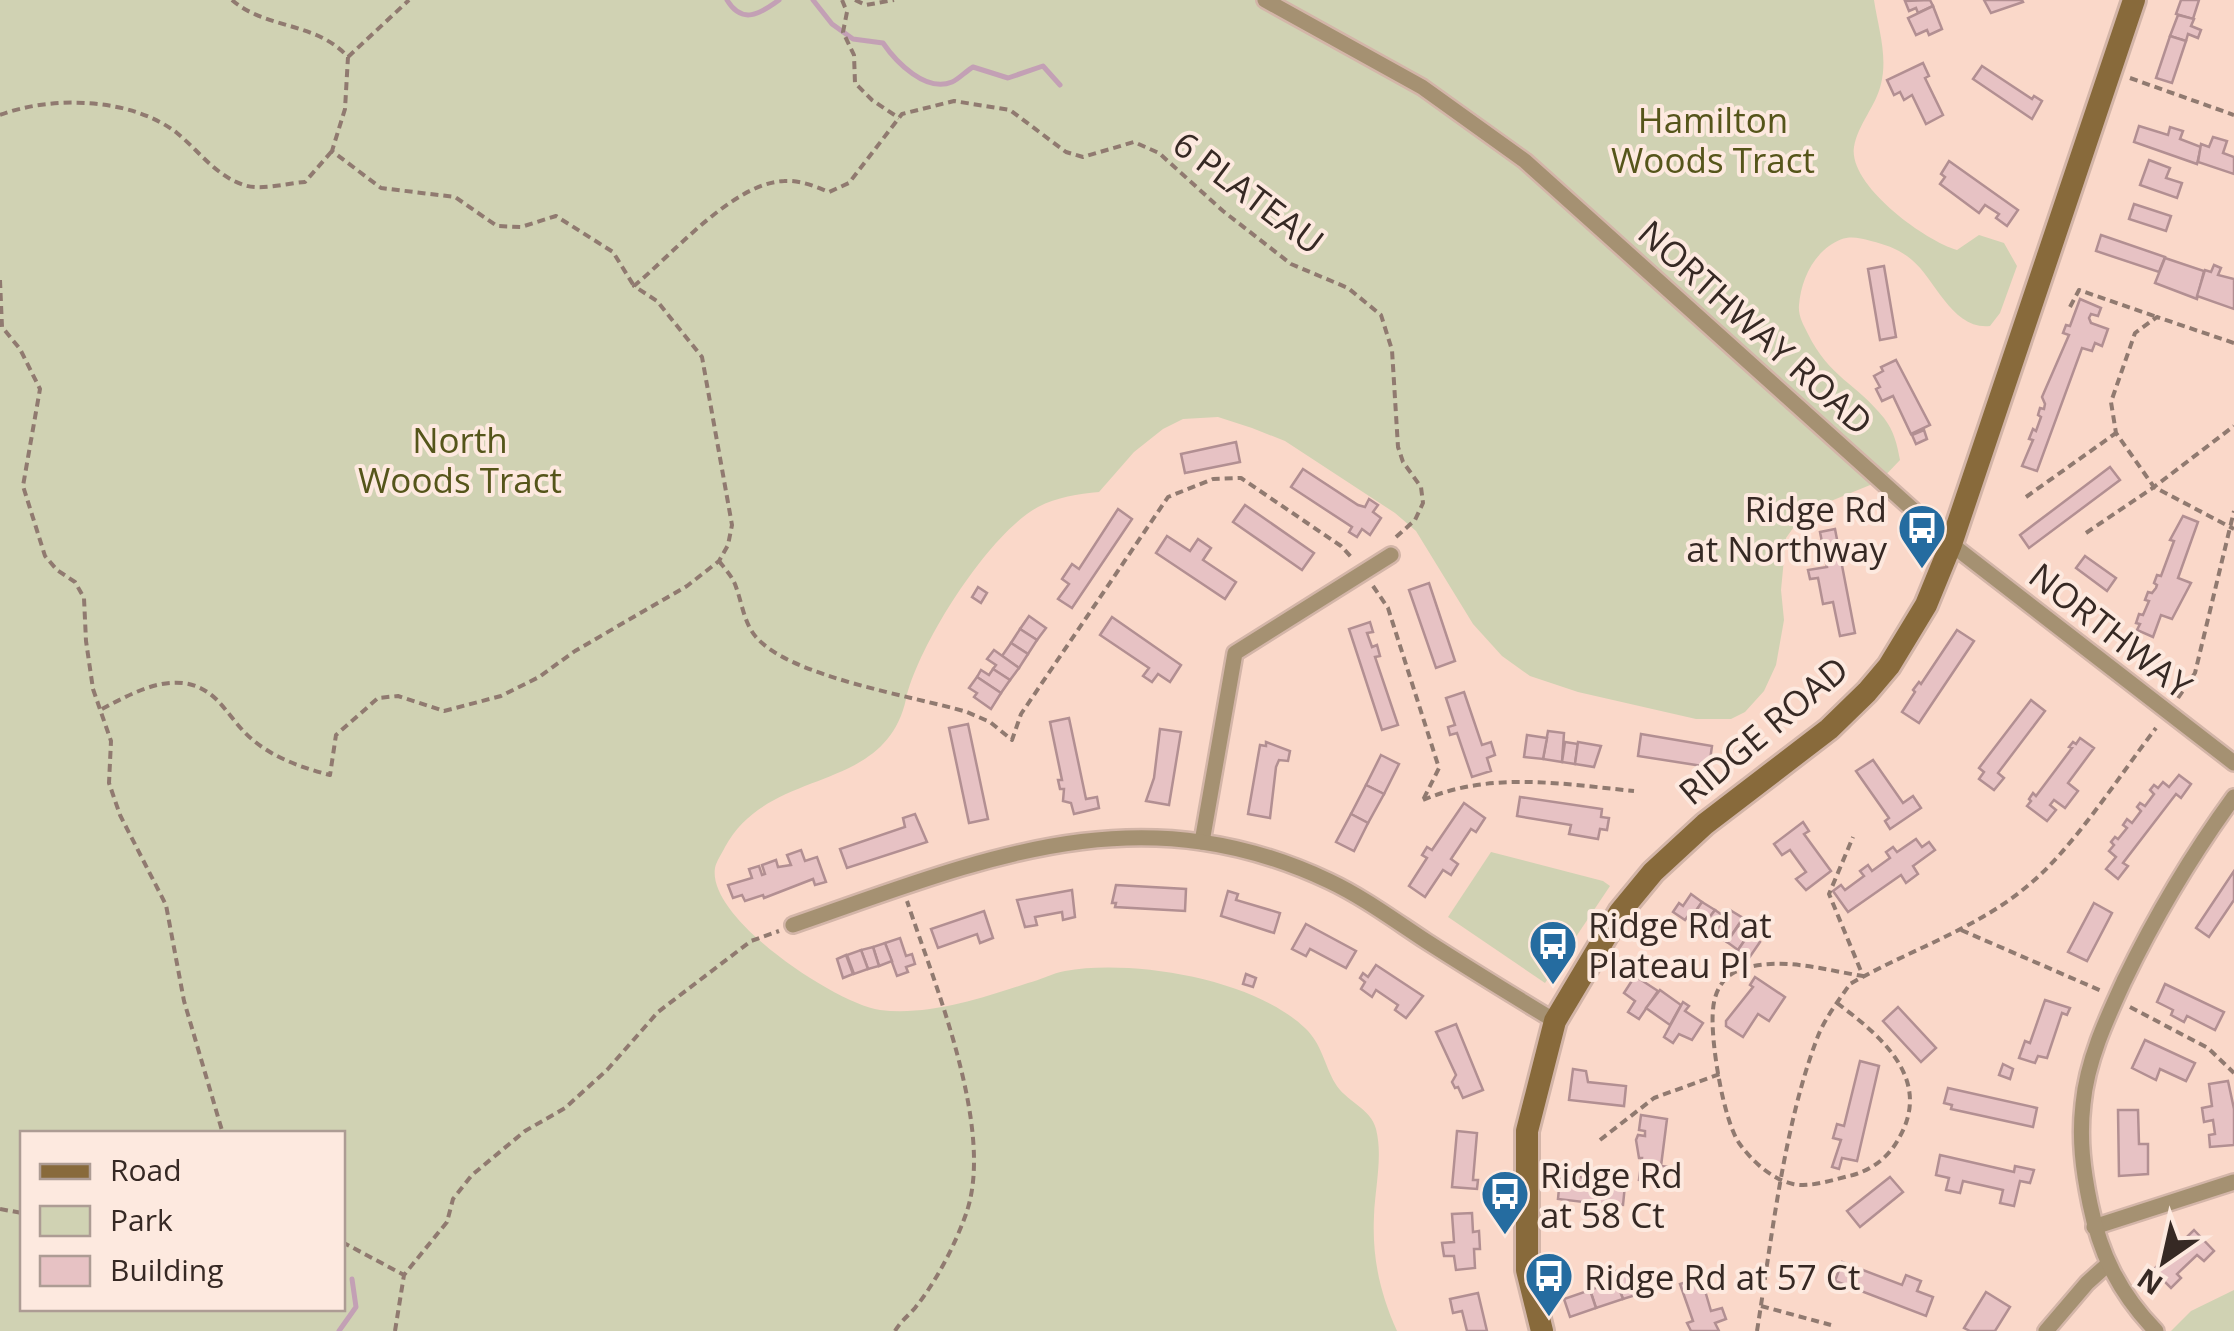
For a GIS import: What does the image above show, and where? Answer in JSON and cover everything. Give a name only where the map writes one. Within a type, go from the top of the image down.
[{"type":"street","name":"NORTHWAY ROAD","points":[[1265,0],[1422,88],[1525,161],[1950,544]]},
{"type":"street","name":"RIDGE ROAD","points":[[1542,1331],[1527,1270],[1526,1131],[1554,1022],[1620,912],[1653,872],[1868,692],[1889,666],[1926,605],[2134,0]]},
{"type":"street","name":"NORTHWAY","points":[[1950,544],[2234,763]]},
{"type":"street","points":[[1202,842],[1235,654],[1392,555]]},
{"type":"street","points":[[2156,1331],[2107,1265],[2094,1227],[2082,1159],[2082,1102],[2100,1036],[2170,890],[2234,797]]},
{"type":"street","points":[[793,925],[1000,856],[1060,842],[1128,837],[1202,842],[1275,859],[1345,890],[1554,1022]]},
{"type":"street","points":[[2094,1227],[2234,1182]]},
{"type":"street","points":[[2046,1331],[2087,1282],[2107,1265]]},
{"type":"path","points":[[0,115],[74,104],[144,113],[181,136],[217,170],[248,187],[305,182],[332,151],[345,109],[348,57],[338,45],[312,31],[232,0]]},
{"type":"path","points":[[348,57],[409,0]]},
{"type":"path","points":[[634,286],[724,206],[749,192],[782,180],[805,182],[829,192],[849,182],[899,118],[854,83],[854,55],[843,32],[846,12],[842,0]]},
{"type":"path","points":[[855,0],[866,4],[894,0]]},
{"type":"path","points":[[2110,71],[2234,114]]},
{"type":"path","name":"6 PLATEAU","points":[[899,118],[954,101],[1010,110],[1066,152],[1082,156],[1134,142],[1159,153],[1290,264],[1348,288],[1382,315],[1394,364],[1398,446],[1402,462],[1422,487],[1423,503],[1416,520],[1389,544],[1392,555]]},
{"type":"path","points":[[102,709],[132,693],[167,682],[194,684],[216,699],[233,722],[256,742],[277,756],[330,776],[336,735],[354,715],[378,698],[398,696],[444,711],[502,696],[687,586],[719,561],[728,545],[732,525],[702,357],[657,302],[634,286],[613,252],[556,216],[521,228],[497,226],[455,197],[381,188],[332,151]]},
{"type":"path","points":[[0,280],[2,327],[20,348],[40,389],[23,486],[45,556],[75,582],[84,598],[92,689],[111,742],[109,783],[120,815],[166,905],[184,1000],[223,1131]]},
{"type":"path","points":[[2070,307],[2079,290],[2234,343]]},
{"type":"path","points":[[2158,317],[2135,334],[2111,402],[2116,433],[2154,488],[2232,528]]},
{"type":"path","points":[[2086,533],[2154,488],[2234,426]]},
{"type":"path","points":[[2026,496],[2116,433]]},
{"type":"path","points":[[719,561],[735,583],[756,636],[780,656],[808,670],[966,712],[990,722],[1012,740],[1021,714],[1168,497],[1214,479],[1241,478],[1342,546],[1388,608],[1439,768],[1424,800],[1442,792],[1520,779],[1634,791]]},
{"type":"path","points":[[2178,698],[2195,673],[2234,511]]},
{"type":"path","points":[[1757,1331],[1794,1123],[1818,1034],[1837,1003],[1850,984],[1863,976],[1987,914],[2028,886],[2060,852],[2156,728]]},
{"type":"path","points":[[1853,837],[1829,894],[1863,976]]},
{"type":"path","points":[[894,1331],[916,1306],[956,1235],[967,1211],[974,1175],[964,1082],[903,887]]},
{"type":"path","points":[[395,1331],[404,1275],[447,1222],[452,1199],[472,1175],[525,1131],[565,1108],[607,1070],[658,1012],[752,941],[793,925]]},
{"type":"path","points":[[1837,1003],[1872,1029],[1899,1061],[1909,1086],[1910,1120],[1894,1148],[1868,1170],[1807,1185],[1783,1180],[1761,1168],[1738,1141],[1724,1106],[1713,1010],[1720,983],[1736,972],[1764,965],[1796,965],[1863,976]]},
{"type":"path","points":[[1600,1140],[1654,1098],[1720,1074]]},
{"type":"path","points":[[345,1245],[404,1275]]},
{"type":"path","points":[[1761,1306],[1831,1325]]},
{"type":"green space","name":"North Woods Tract","points":[[0,0],[1874,0],[1883,73],[1879,92],[1854,147],[1855,162],[1863,178],[1891,209],[1943,245],[1957,250],[1979,235],[2004,243],[2017,266],[2000,313],[1990,326],[1965,320],[1912,260],[1888,246],[1844,238],[1829,246],[1812,265],[1800,297],[1803,323],[1816,349],[1834,371],[1884,418],[1895,438],[1900,460],[1880,481],[1826,503],[1796,524],[1786,538],[1781,590],[1784,620],[1776,665],[1764,691],[1745,712],[1731,719],[1696,719],[1578,692],[1530,676],[1502,656],[1473,624],[1416,531],[1395,513],[1285,441],[1218,417],[1183,419],[1134,452],[1099,492],[1038,507],[998,540],[940,621],[913,676],[894,730],[875,752],[851,767],[769,803],[745,821],[715,868],[718,888],[731,911],[752,934],[807,976],[860,1004],[880,1010],[936,1008],[1060,972],[1124,968],[1225,985],[1283,1011],[1311,1034],[1335,1083],[1369,1115],[1376,1129],[1379,1161],[1374,1246],[1382,1289],[1397,1331],[0,1331]]},
{"type":"green space","points":[[1491,852],[1610,886],[1545,983],[1448,917]]},
{"type":"green space","points":[[2234,1290],[2234,1331],[2171,1331],[2191,1311]]},
{"type":"building","points":[[1930,0],[1933,6],[1918,13],[1916,8],[1909,11],[1905,1]]},
{"type":"building","points":[[1984,0],[2022,0],[2023,2],[1991,13]]},
{"type":"building","points":[[2181,0],[2199,0],[2193,19],[2176,14]]},
{"type":"building","points":[[1933,6],[1942,29],[1916,35],[1908,18]]},
{"type":"building","points":[[2178,15],[2194,19],[2191,26],[2201,30],[2198,38],[2188,34],[2186,41],[2170,36]]},
{"type":"building","points":[[2170,36],[2186,41],[2172,83],[2156,78]]},
{"type":"building","points":[[1923,63],[1929,76],[1925,78],[1943,115],[1926,124],[1912,95],[1904,100],[1900,92],[1894,95],[1887,80]]},
{"type":"building","points":[[1982,66],[2032,99],[2034,96],[2042,101],[2032,119],[1973,79]]},
{"type":"building","points":[[2139,126],[2168,135],[2170,127],[2183,131],[2180,139],[2201,147],[2197,164],[2134,142]]},
{"type":"building","points":[[2213,137],[2227,141],[2223,153],[2234,157],[2234,174],[2198,162],[2201,144],[2209,147]]},
{"type":"building","points":[[2149,160],[2170,168],[2166,178],[2182,183],[2177,198],[2140,185]]},
{"type":"building","points":[[1949,161],[2018,210],[2007,226],[1996,218],[1999,214],[1985,205],[1979,213],[1940,184]]},
{"type":"building","points":[[2134,204],[2171,216],[2166,231],[2129,219]]},
{"type":"building","points":[[2101,235],[2165,257],[2159,272],[2096,251]]},
{"type":"building","points":[[2165,258],[2204,271],[2197,299],[2155,283]]},
{"type":"building","points":[[2214,265],[2221,268],[2218,275],[2234,279],[2234,309],[2197,296],[2205,270],[2211,272]]},
{"type":"building","points":[[1884,266],[1896,337],[1880,340],[1868,269]]},
{"type":"building","points":[[2080,299],[2101,308],[2098,316],[2091,314],[2089,318],[2091,323],[2108,329],[2102,346],[2095,343],[2092,351],[2082,348],[2037,471],[2022,466],[2033,440],[2029,439],[2041,417],[2040,408],[2044,409],[2042,397],[2069,335],[2063,333],[2066,325],[2070,326]]},
{"type":"building","points":[[1896,360],[1930,425],[1911,434],[1893,396],[1882,401],[1876,389],[1880,387],[1874,376],[1883,371],[1881,367]]},
{"type":"building","points":[[1924,430],[1927,439],[1916,444],[1912,435]]},
{"type":"building","points":[[1236,442],[1240,462],[1185,473],[1181,454]]},
{"type":"building","points":[[2110,467],[2120,480],[2029,548],[2020,535]]},
{"type":"building","points":[[1303,469],[1358,505],[1365,507],[1369,499],[1378,505],[1373,512],[1381,518],[1370,535],[1362,529],[1357,537],[1349,532],[1352,527],[1291,487]]},
{"type":"building","points":[[1245,505],[1314,553],[1302,570],[1233,522]]},
{"type":"building","points":[[1118,509],[1132,519],[1072,608],[1058,599],[1069,584],[1062,579],[1072,564],[1079,569]]},
{"type":"building","points":[[2183,516],[2198,522],[2178,578],[2191,583],[2172,619],[2161,615],[2153,637],[2137,630],[2140,624],[2136,623],[2149,601],[2145,600],[2148,592],[2156,588],[2157,575],[2161,576],[2174,541],[2170,540]]},
{"type":"building","points":[[1835,529],[1855,633],[1840,636],[1833,602],[1823,604],[1818,578],[1810,579],[1808,570],[1827,567],[1820,532]]},
{"type":"building","points":[[1167,536],[1190,551],[1198,539],[1211,548],[1203,560],[1236,582],[1225,599],[1156,553]]},
{"type":"building","points":[[2085,556],[2116,578],[2107,591],[2076,568]]},
{"type":"building","points":[[1429,583],[1455,661],[1436,668],[1409,590]]},
{"type":"building","points":[[978,587],[987,593],[981,603],[972,597]]},
{"type":"building","points":[[1029,616],[1046,628],[1037,640],[1020,629]]},
{"type":"building","points":[[1112,617],[1181,665],[1170,682],[1158,674],[1152,682],[1143,676],[1149,668],[1100,635]]},
{"type":"building","points":[[1370,622],[1373,632],[1367,633],[1372,647],[1377,645],[1380,656],[1375,657],[1398,725],[1382,730],[1349,629]]},
{"type":"building","points":[[1020,629],[1037,640],[1028,654],[1011,643]]},
{"type":"building","points":[[1957,630],[1974,641],[1919,723],[1902,712],[1913,690]]},
{"type":"building","points":[[1011,643],[1028,654],[1019,668],[1002,656]]},
{"type":"building","points":[[994,650],[1019,668],[1010,680],[993,669],[996,665],[987,659]]},
{"type":"building","points":[[993,669],[1010,680],[1001,693],[977,677],[981,670],[989,675]]},
{"type":"building","points":[[977,677],[1001,693],[991,709],[974,697],[977,693],[969,688]]},
{"type":"building","points":[[1464,692],[1482,745],[1491,742],[1495,755],[1487,758],[1491,771],[1472,777],[1457,733],[1450,735],[1448,727],[1455,725],[1446,698]]},
{"type":"building","points":[[2031,700],[2045,711],[1998,773],[2004,778],[1994,790],[1979,779],[1984,772],[1979,768]]},
{"type":"building","points":[[1069,718],[1086,799],[1097,797],[1099,808],[1074,814],[1071,803],[1063,801],[1050,722]]},
{"type":"building","points":[[968,724],[988,819],[969,823],[949,728]]},
{"type":"building","points":[[1160,729],[1181,732],[1169,805],[1146,801],[1154,778]]},
{"type":"building","points":[[1548,731],[1564,733],[1562,762],[1543,759]]},
{"type":"building","points":[[1641,734],[1712,746],[1709,767],[1638,756]]},
{"type":"building","points":[[1527,735],[1547,738],[1543,759],[1524,757]]},
{"type":"building","points":[[2080,738],[2094,748],[2068,783],[2078,791],[2065,808],[2054,800],[2050,805],[2056,810],[2047,821],[2027,806],[2029,799],[2033,793],[2036,796],[2072,748],[2069,747]]},
{"type":"building","points":[[1266,742],[1290,751],[1288,761],[1279,760],[1276,767],[1270,818],[1248,814],[1260,745],[1266,746]]},
{"type":"building","points":[[1565,742],[1578,744],[1575,764],[1562,762]]},
{"type":"building","points":[[1578,742],[1601,746],[1594,767],[1575,764]]},
{"type":"building","points":[[1381,755],[1399,764],[1384,794],[1366,785]]},
{"type":"building","points":[[1873,760],[1903,803],[1913,796],[1921,808],[1890,829],[1885,821],[1889,818],[1856,771]]},
{"type":"building","points":[[2179,775],[2191,784],[2181,798],[2176,794],[2123,863],[2128,866],[2118,879],[2106,869],[2116,857],[2109,851],[2114,845],[2111,842],[2127,828],[2123,825],[2127,819],[2132,823],[2141,811],[2137,807],[2140,803],[2145,806],[2154,794],[2150,790],[2154,785],[2158,788],[2163,782],[2169,787]]},
{"type":"building","points":[[1366,785],[1384,794],[1368,823],[1351,814]]},
{"type":"building","points":[[1520,797],[1602,809],[1601,817],[1609,818],[1607,830],[1600,829],[1598,839],[1569,834],[1571,825],[1517,816]]},
{"type":"building","points":[[1464,803],[1485,818],[1476,832],[1471,829],[1451,859],[1458,864],[1451,875],[1443,870],[1425,897],[1409,886],[1427,858],[1422,855],[1427,847],[1432,850]]},
{"type":"building","points":[[915,814],[927,842],[847,868],[840,849],[905,827],[903,818]]},
{"type":"building","points":[[1351,814],[1368,823],[1354,851],[1336,842]]},
{"type":"building","points":[[1803,822],[1809,831],[1804,834],[1831,871],[1806,890],[1796,879],[1806,872],[1790,850],[1782,855],[1774,844]]},
{"type":"building","points":[[1916,839],[1922,847],[1929,842],[1935,850],[1913,866],[1918,874],[1906,883],[1901,875],[1848,912],[1833,891],[1841,885],[1845,890],[1864,876],[1860,871],[1868,865],[1872,871],[1890,858],[1886,852],[1893,847],[1897,852]]},
{"type":"building","points":[[801,850],[805,861],[817,857],[826,882],[815,885],[813,879],[764,898],[733,898],[728,885],[752,878],[749,869],[759,866],[762,875],[762,865],[776,860],[778,867],[791,865],[787,855]]},
{"type":"building","points":[[2234,871],[2234,900],[2209,937],[2196,928]]},
{"type":"building","points":[[1116,885],[1186,889],[1185,911],[1115,907],[1116,903],[1112,903]]},
{"type":"building","points":[[1072,890],[1075,917],[1063,920],[1062,912],[1035,917],[1037,925],[1025,927],[1017,900]]},
{"type":"building","points":[[1228,891],[1238,894],[1236,900],[1280,913],[1274,933],[1221,916]]},
{"type":"building","points":[[1691,894],[1702,902],[1685,920],[1673,912]]},
{"type":"building","points":[[1702,902],[1715,910],[1703,926],[1691,918]]},
{"type":"building","points":[[2094,903],[2112,913],[2087,961],[2068,952]]},
{"type":"building","points":[[1715,910],[1725,917],[1714,934],[1703,926]]},
{"type":"building","points":[[1730,910],[1743,918],[1727,942],[1714,934]]},
{"type":"building","points":[[984,911],[993,938],[980,943],[977,934],[938,948],[931,929]]},
{"type":"building","points":[[1306,924],[1356,951],[1346,968],[1310,949],[1306,956],[1292,949]]},
{"type":"building","points":[[1738,926],[1749,934],[1738,950],[1727,942]]},
{"type":"building","points":[[1749,934],[1760,942],[1749,958],[1738,950]]},
{"type":"building","points":[[900,938],[906,956],[912,954],[915,964],[897,976],[885,943]]},
{"type":"building","points":[[885,943],[892,961],[879,966],[873,947]]},
{"type":"building","points":[[873,947],[879,966],[868,969],[861,950]]},
{"type":"building","points":[[861,950],[868,969],[854,974],[847,955]]},
{"type":"building","points":[[846,955],[853,974],[843,978],[837,959]]},
{"type":"building","points":[[1376,965],[1423,996],[1406,1018],[1395,1010],[1398,1005],[1376,990],[1372,997],[1361,989],[1365,982],[1360,978],[1363,973],[1368,977]]},
{"type":"building","points":[[1246,974],[1256,978],[1253,987],[1243,984]]},
{"type":"building","points":[[1635,976],[1658,991],[1639,1019],[1628,1012],[1635,1001],[1624,993]]},
{"type":"building","points":[[1755,977],[1785,997],[1769,1021],[1758,1014],[1743,1037],[1726,1026],[1726,1021],[1753,987],[1750,985]]},
{"type":"building","points":[[2165,984],[2224,1012],[2215,1030],[2187,1016],[2184,1022],[2171,1015],[2173,1010],[2157,1002]]},
{"type":"building","points":[[1660,990],[1681,1005],[1670,1025],[1646,1008]]},
{"type":"building","points":[[2045,1000],[2070,1008],[2067,1015],[2062,1013],[2047,1058],[2038,1056],[2035,1063],[2019,1058],[2025,1041],[2030,1043]]},
{"type":"building","points":[[1683,1002],[1689,1006],[1685,1011],[1703,1023],[1692,1040],[1679,1034],[1673,1043],[1664,1037]]},
{"type":"building","points":[[1898,1007],[1936,1048],[1921,1062],[1883,1021]]},
{"type":"building","points":[[1456,1024],[1483,1090],[1463,1098],[1452,1082],[1456,1075],[1436,1032]]},
{"type":"building","points":[[2145,1040],[2195,1063],[2186,1081],[2160,1069],[2156,1080],[2132,1068]]},
{"type":"building","points":[[1860,1061],[1879,1066],[1857,1161],[1842,1158],[1839,1169],[1832,1167],[1841,1140],[1833,1138],[1837,1124],[1844,1126]]},
{"type":"building","points":[[2003,1064],[2013,1069],[2010,1079],[1999,1075]]},
{"type":"building","points":[[1573,1069],[1586,1071],[1588,1082],[1626,1086],[1624,1106],[1569,1100]]},
{"type":"building","points":[[2228,1081],[2234,1109],[2234,1145],[2210,1147],[2209,1135],[2215,1134],[2213,1120],[2204,1122],[2202,1108],[2212,1106],[2209,1084]]},
{"type":"building","points":[[1948,1088],[2037,1108],[2033,1127],[1951,1109],[1952,1105],[1944,1103]]},
{"type":"building","points":[[2118,1110],[2138,1110],[2139,1144],[2148,1144],[2148,1174],[2119,1176]]},
{"type":"building","points":[[1641,1115],[1667,1119],[1661,1166],[1670,1167],[1668,1184],[1639,1180],[1642,1158],[1636,1140],[1638,1135],[1645,1136],[1645,1131],[1639,1130]]},
{"type":"building","points":[[1457,1131],[1477,1133],[1473,1180],[1478,1180],[1477,1189],[1452,1187]]},
{"type":"building","points":[[1940,1155],[2014,1172],[2015,1166],[2034,1170],[2030,1183],[2020,1181],[2014,1206],[2000,1203],[2003,1190],[1963,1181],[1960,1193],[1946,1190],[1949,1178],[1936,1175]]},
{"type":"building","points":[[1579,1177],[1625,1185],[1623,1205],[1613,1204],[1612,1214],[1590,1212],[1590,1216],[1583,1215],[1584,1202],[1558,1199],[1560,1178],[1579,1181]]},
{"type":"building","points":[[1890,1177],[1903,1192],[1860,1227],[1847,1211]]},
{"type":"building","points":[[1472,1213],[1473,1232],[1479,1231],[1480,1249],[1474,1249],[1475,1268],[1456,1270],[1454,1256],[1444,1256],[1442,1243],[1454,1242],[1452,1214]]},
{"type":"building","points":[[2194,1230],[2214,1251],[2204,1261],[2197,1255],[2177,1274],[2181,1278],[2171,1288],[2153,1270]]},
{"type":"building","points":[[1842,1262],[1902,1285],[1906,1275],[1921,1281],[1917,1291],[1933,1297],[1926,1316],[1835,1281]]},
{"type":"building","points":[[1627,1268],[1630,1276],[1643,1271],[1649,1291],[1623,1299],[1613,1272]]},
{"type":"building","points":[[1701,1277],[1711,1311],[1722,1308],[1726,1319],[1715,1323],[1719,1331],[1691,1331],[1687,1323],[1693,1321],[1680,1284]]},
{"type":"building","points":[[1616,1281],[1623,1299],[1596,1308],[1590,1290]]},
{"type":"building","points":[[1590,1290],[1596,1308],[1570,1317],[1564,1299]]},
{"type":"building","points":[[1986,1292],[2010,1307],[1995,1331],[1964,1328]]},
{"type":"building","points":[[1478,1293],[1487,1331],[1467,1331],[1462,1311],[1453,1313],[1450,1299]]},
{"type":"waterway","points":[[727,0],[745,15],[758,13],[779,0]]},
{"type":"waterway","points":[[813,0],[832,24],[853,39],[883,43],[922,80],[952,82],[973,67],[1008,78],[1043,66],[1060,85]]},
{"type":"waterway","points":[[339,1331],[356,1307],[352,1279]]},
{"type":"place","name":"Ridge Rd at Northway","points":[[1922,570]]},
{"type":"place","name":"Ridge Rd at Plateau Pl","points":[[1553,986]]},
{"type":"place","name":"Ridge Rd at 58 Ct","points":[[1505,1236]]},
{"type":"place","name":"Ridge Rd at 57 Ct","points":[[1549,1318]]},
{"type":"park label","name":"Hamilton Woods Tract","points":[[1713,139]]}]
